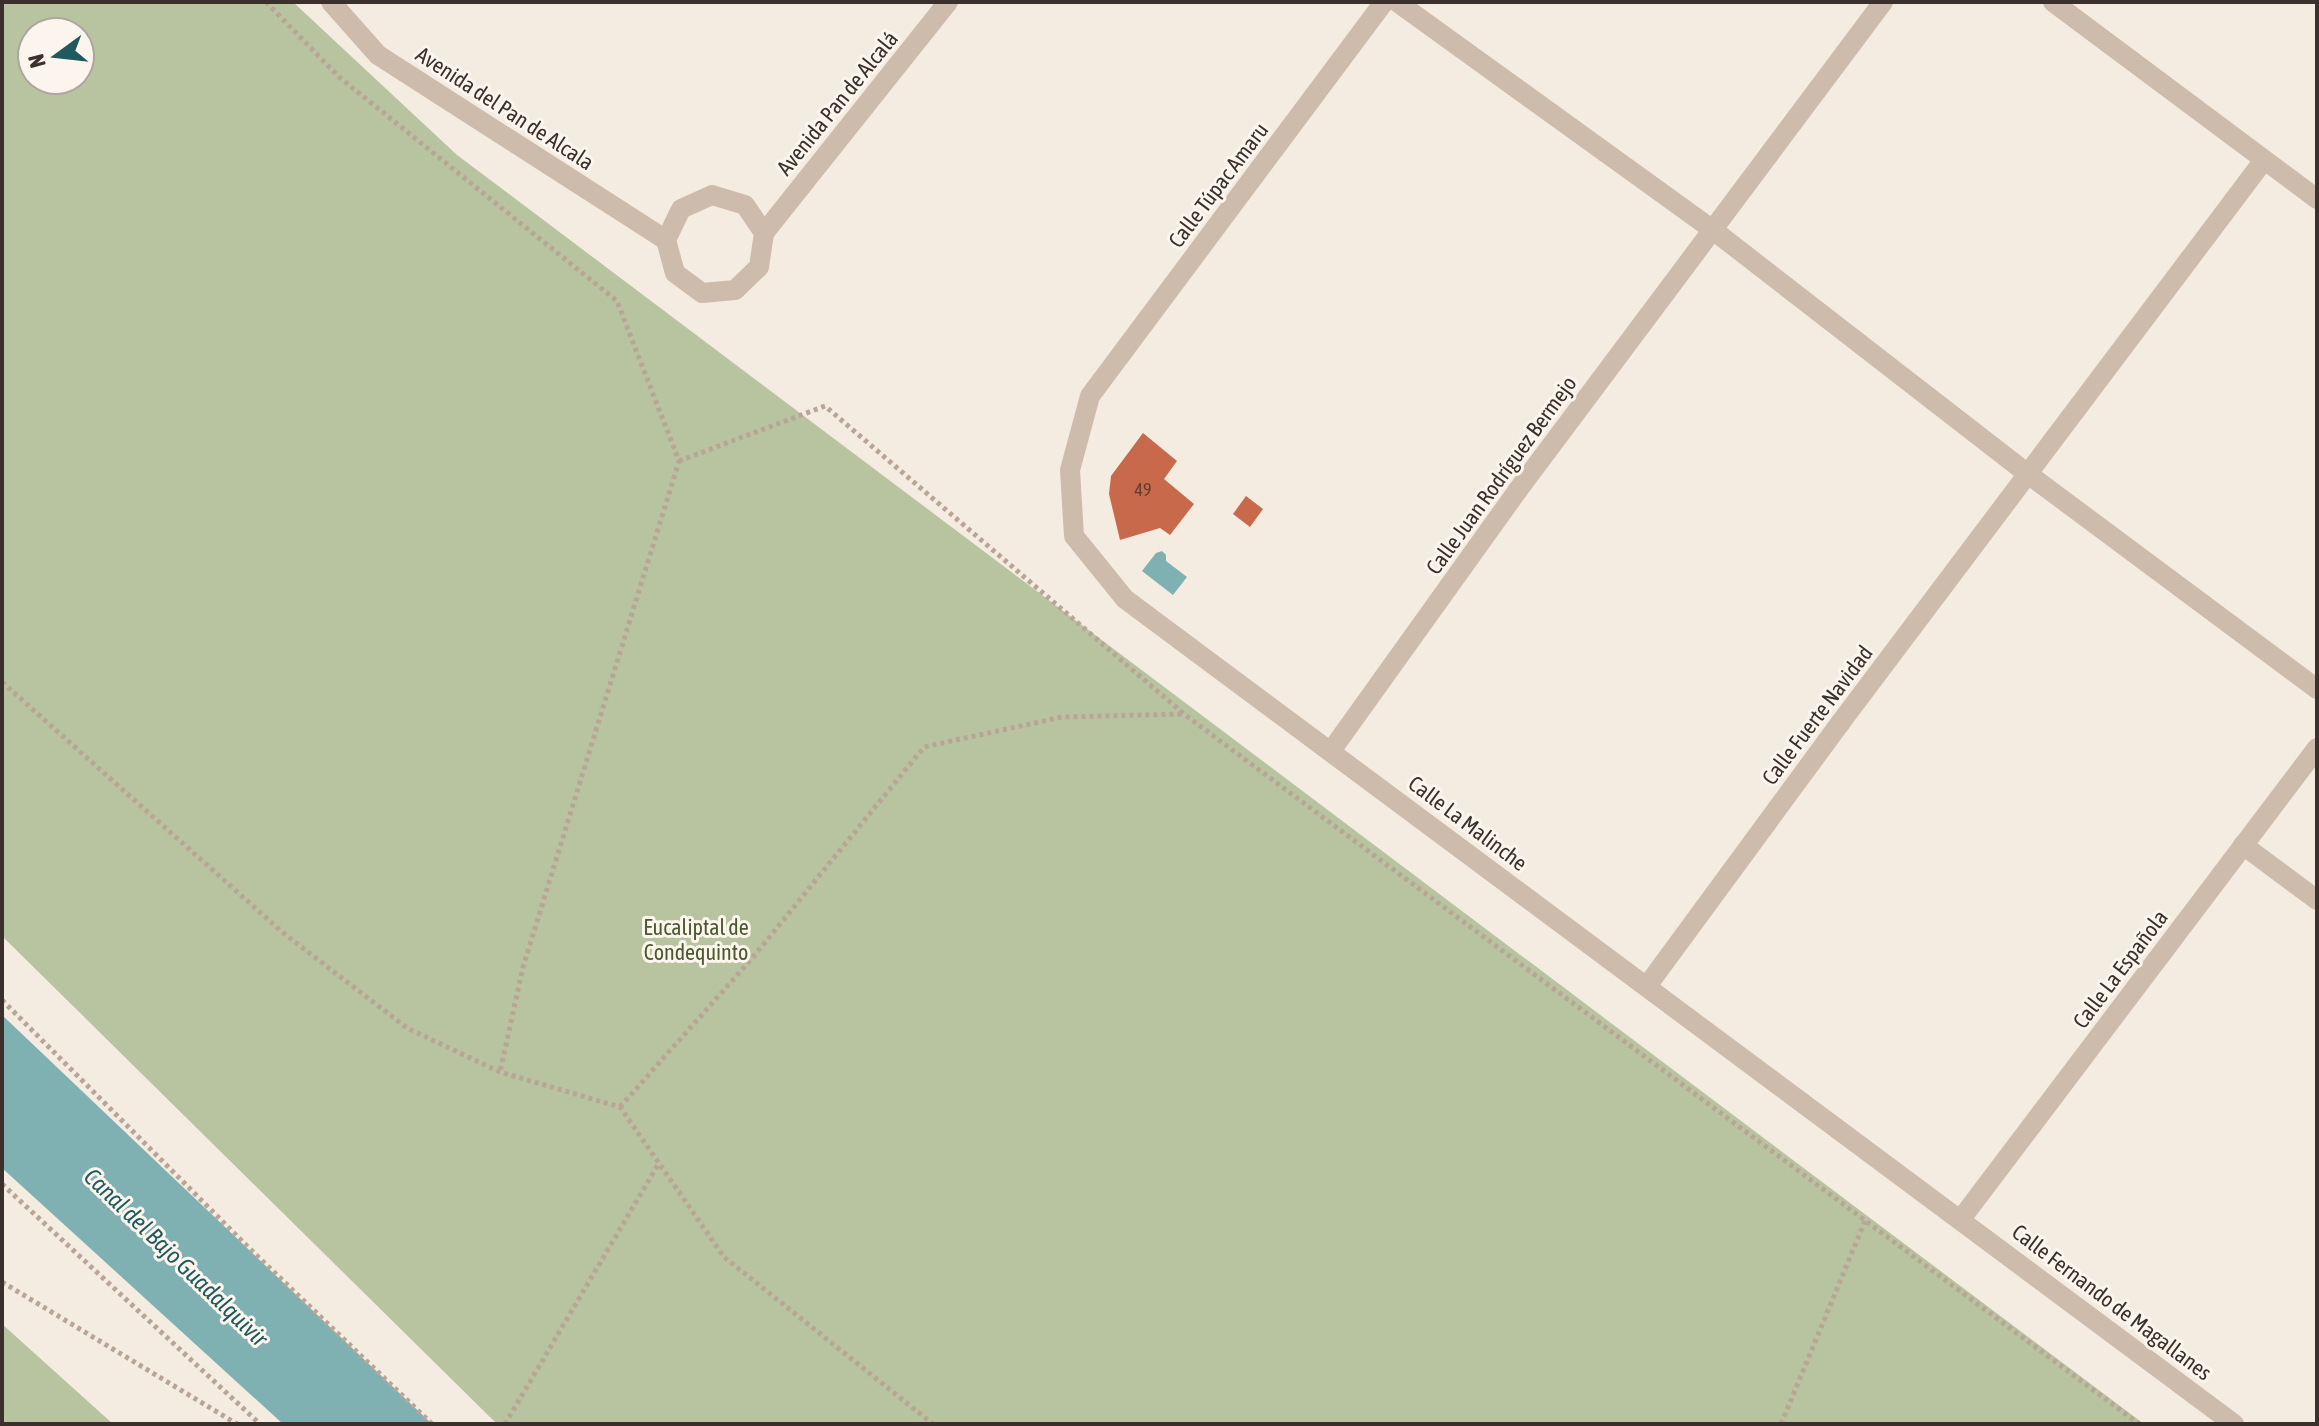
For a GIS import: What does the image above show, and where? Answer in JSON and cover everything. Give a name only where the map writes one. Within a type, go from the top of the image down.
[{"type":"street","name":"Avenida del Pan de Alcala","points":[[331,2],[378,55],[666,240]]},
{"type":"street","name":"Avenida Pan de Alcalá","points":[[764,233],[948,2]]},
{"type":"street","name":"Calle Túpac Amaru","points":[[1090,396],[1384,2]]},
{"type":"street","points":[[1397,2],[1713,230],[2028,474],[2317,689]]},
{"type":"street","name":"Calle Juan Rodríguez Bermejo","points":[[1331,751],[1518,490],[1883,2]]},
{"type":"street","points":[[2053,2],[2317,199]]},
{"type":"street","name":"Calle Fuerte Navidad","points":[[1647,986],[1841,722],[2264,160]]},
{"type":"street","points":[[712,195],[745,205],[764,233],[759,267],[735,290],[702,293],[675,273],[666,240],[681,209],[712,195]]},
{"type":"street","name":"Calle La Malinche","points":[[1090,396],[1070,470],[1074,536],[1125,599],[1961,1219]]},
{"type":"street","name":"Calle La Española","points":[[1961,1219],[2317,748]]},
{"type":"street","points":[[2243,845],[2317,900]]},
{"type":"street","name":"Calle Fernando de Magallanes","points":[[1961,1219],[2234,1424]]},
{"type":"path","points":[[266,2],[339,77],[617,301],[679,461],[523,967],[500,1072]]},
{"type":"path","points":[[679,461],[825,406],[1184,714],[2139,1424]]},
{"type":"path","points":[[2,682],[282,932],[407,1028],[500,1072],[620,1107],[724,1257],[933,1424]]},
{"type":"path","points":[[620,1107],[754,956],[924,747],[1062,717],[1184,714]]},
{"type":"path","points":[[2,1000],[249,1248],[432,1424]]},
{"type":"path","points":[[505,1424],[659,1163]]},
{"type":"path","points":[[2,1184],[260,1424]]},
{"type":"path","points":[[1781,1424],[1865,1221]]},
{"type":"path","points":[[2,1282],[237,1424]]},
{"type":"green space","name":"Eucaliptal de Condequinto","points":[[2,2],[293,2],[457,155],[2144,1424],[497,1424],[2,936]]},
{"type":"green space","points":[[2,1324],[113,1424],[2,1424]]},
{"type":"water","points":[[1162,551],[1166,561],[1187,577],[1173,595],[1142,571],[1156,553]]},
{"type":"water","name":"Canal del Bajo Guadalquivir","points":[[2,1015],[432,1424],[283,1424],[2,1168]]},
{"type":"building","points":[[1143,433],[1177,461],[1164,479],[1194,504],[1170,535],[1160,528],[1120,540],[1109,494],[1111,476]]},
{"type":"building","points":[[1246,496],[1263,509],[1250,527],[1233,514]]}]
